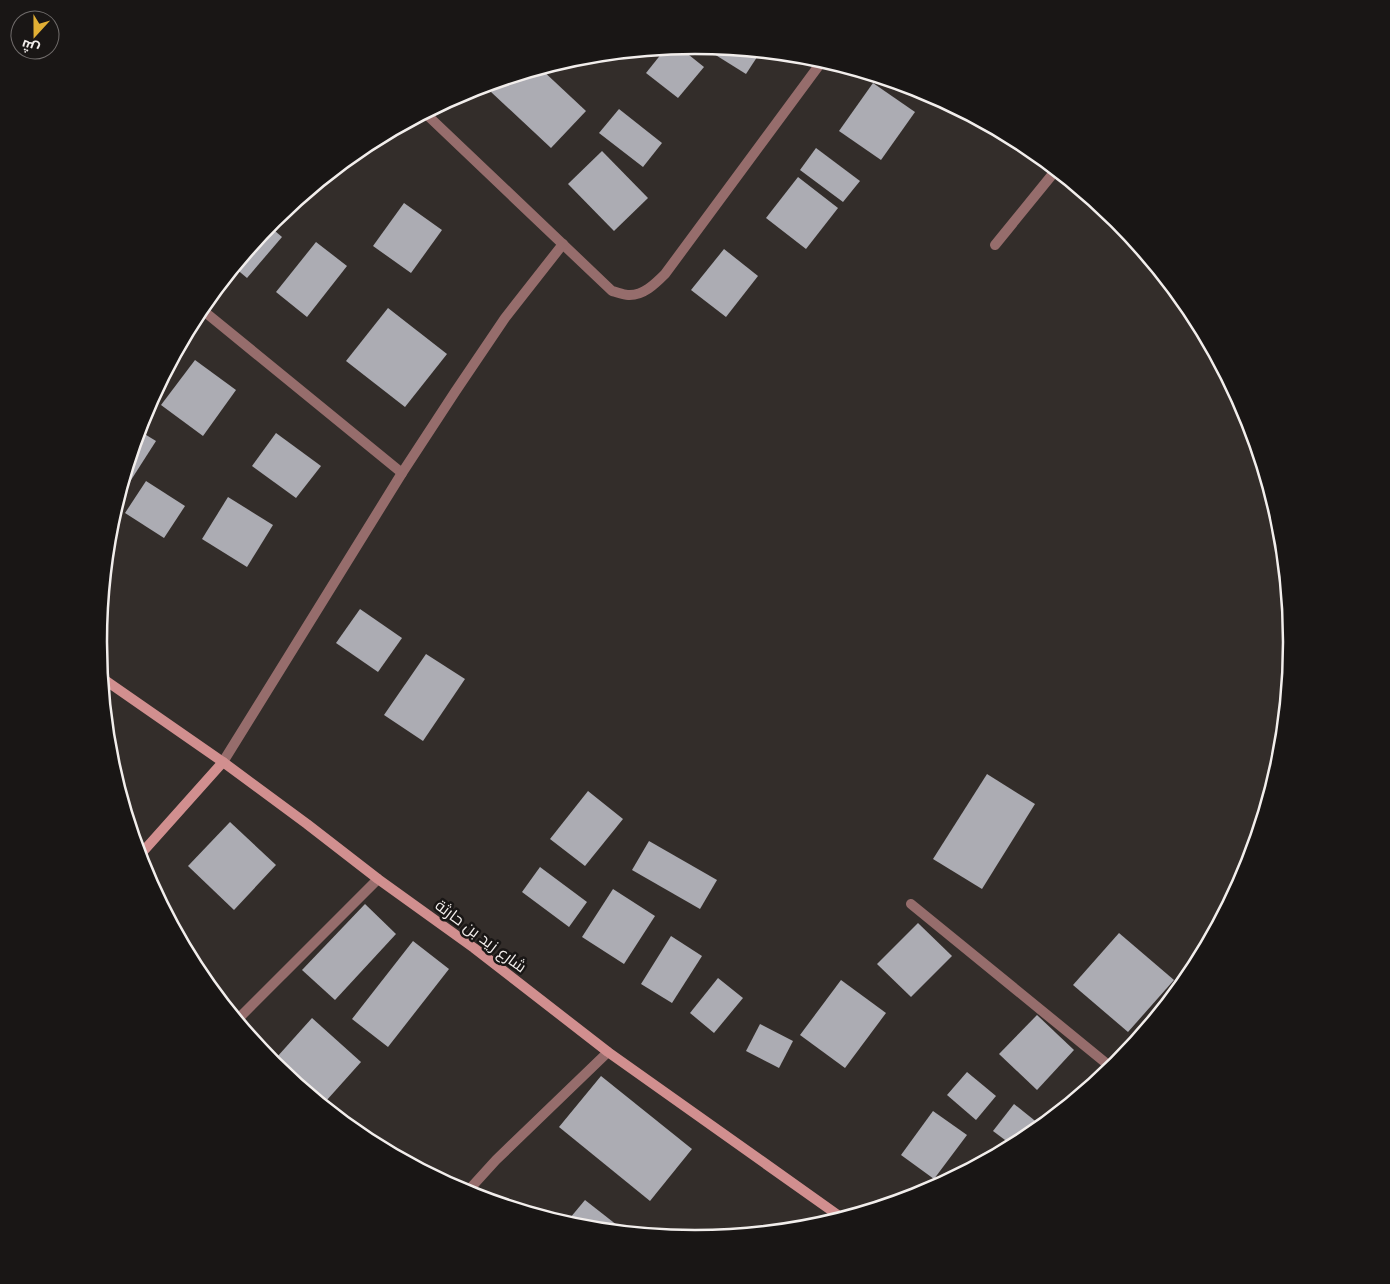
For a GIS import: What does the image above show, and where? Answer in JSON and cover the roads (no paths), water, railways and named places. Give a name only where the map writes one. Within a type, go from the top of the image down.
[{"type":"street","points":[[429,117],[612,290],[628,295],[640,293],[651,288],[665,274],[818,67]]},
{"type":"street","points":[[995,245],[1052,175]]},
{"type":"street","points":[[145,849],[223,762],[402,473],[505,318],[563,244]]},
{"type":"street","points":[[207,314],[402,473]]},
{"type":"street","name":"شارع زيد بن حارثة","points":[[108,682],[223,762],[307,824],[378,879],[474,948],[608,1052],[835,1213]]},
{"type":"street","points":[[241,1016],[378,879]]},
{"type":"street","points":[[911,904],[1106,1063]]},
{"type":"street","points":[[472,1186],[496,1160],[608,1052]]}]
